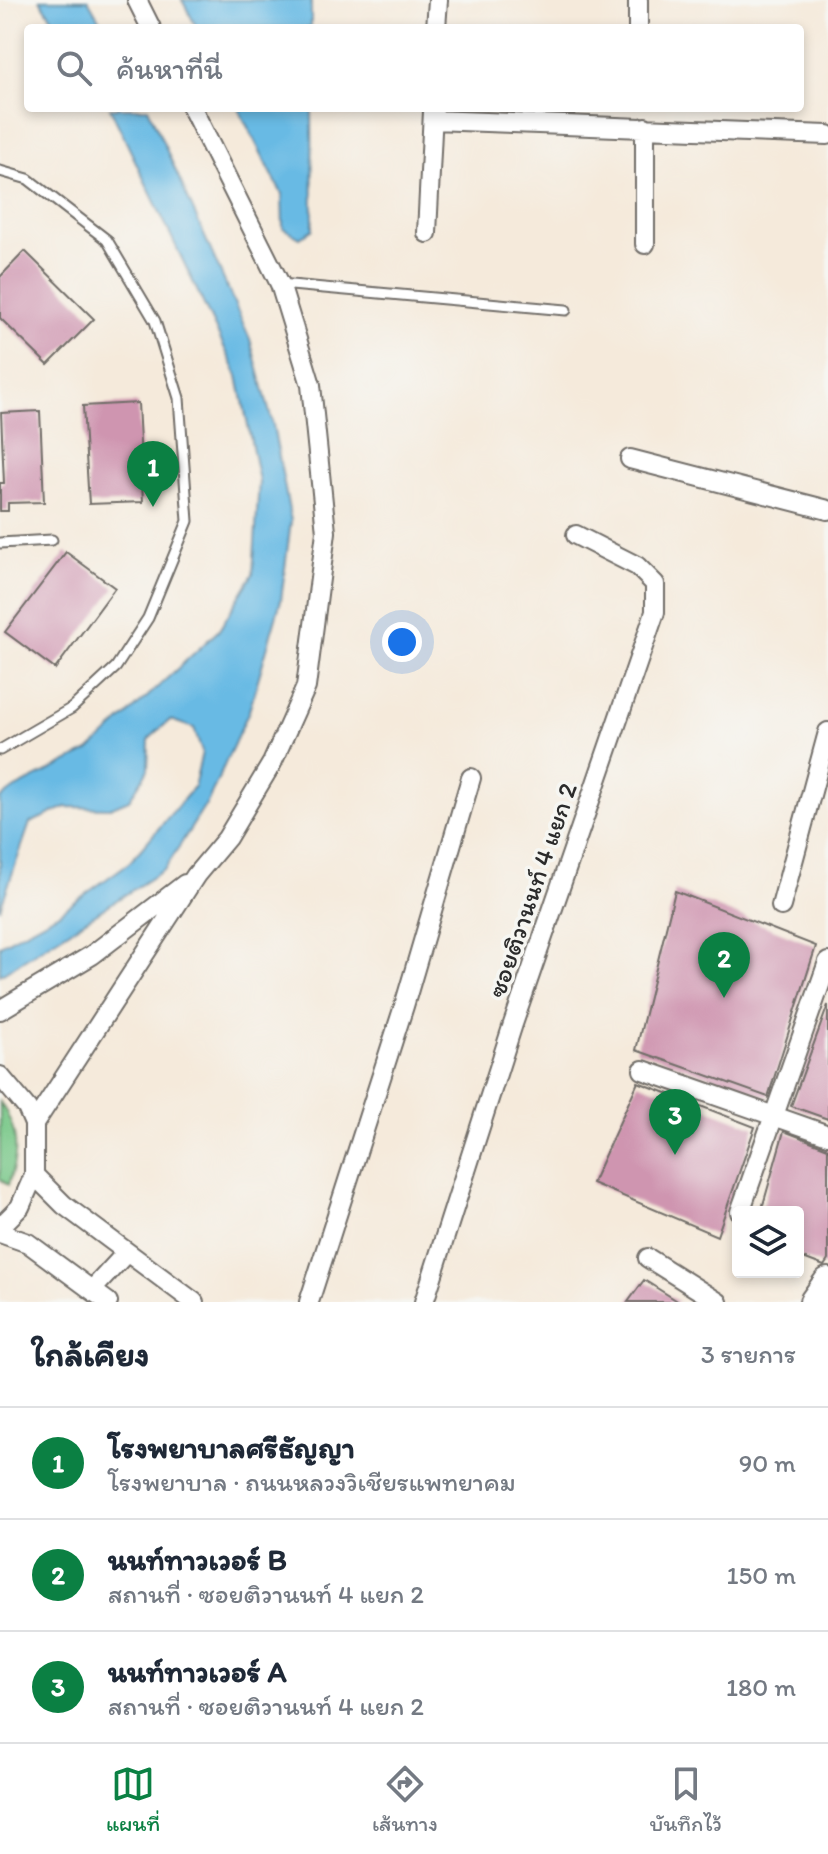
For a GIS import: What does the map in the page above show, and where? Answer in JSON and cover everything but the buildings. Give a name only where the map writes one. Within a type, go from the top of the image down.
[{"type":"main road","points":[[814,1302],[828,1282]]},
{"type":"street","points":[[137,0],[149,24]]},
{"type":"street","points":[[436,24],[438,0]]},
{"type":"street","points":[[638,0],[638,24]]},
{"type":"street","points":[[34,1124],[196,875],[227,838],[272,763],[306,687],[326,532],[311,385],[280,284],[194,112]]},
{"type":"street","points":[[639,112],[645,244]]},
{"type":"street","points":[[427,233],[433,114],[828,135]]},
{"type":"street","points":[[630,459],[828,510]]},
{"type":"street","name":"ซอยติวานนท์ 4 แยก 2","points":[[424,1302],[513,1024],[655,612],[655,584],[637,566],[576,535]]},
{"type":"street","points":[[781,906],[828,732]]},
{"type":"street","points":[[309,1302],[404,1006],[471,778]]},
{"type":"street","points":[[0,1010],[92,955],[196,875]]},
{"type":"street","points":[[742,1206],[828,962]]},
{"type":"street","points":[[643,1070],[828,1135]]},
{"type":"street","points":[[0,1076],[27,1108],[34,1124],[34,1175],[20,1207],[0,1230],[28,1243],[88,1296],[108,1302]]},
{"type":"street","points":[[34,1175],[64,1205],[194,1302]]},
{"type":"street","points":[[88,1296],[126,1253]]},
{"type":"street","points":[[648,1258],[718,1302]]},
{"type":"lane","points":[[0,171],[28,179],[107,240],[155,321],[179,398],[188,521],[148,618],[116,667],[72,708],[0,750]]},
{"type":"lane","points":[[280,284],[566,310]]},
{"type":"lane","points":[[0,543],[52,540]]},
{"type":"green space","points":[[0,1102],[11,1122],[15,1142],[8,1185],[0,1179]]},
{"type":"water","points":[[40,0],[88,0],[102,24],[56,24]]},
{"type":"water","points":[[182,0],[311,0],[311,24],[195,24]]},
{"type":"water","points":[[112,112],[150,112],[250,339],[273,425],[291,521],[281,600],[249,711],[208,801],[165,869],[0,975],[0,945],[59,913],[130,862],[194,787],[202,752],[194,728],[170,720],[149,739],[148,770],[129,800],[110,808],[66,807],[30,823],[0,909],[0,799],[15,788],[89,751],[219,630],[253,574],[259,481],[238,376]]},
{"type":"water","points":[[240,112],[312,112],[313,229],[300,238],[283,228],[282,194]]},
{"type":"place","name":"โรงพยาบาลศรีธัญญา","points":[[153,507]]},
{"type":"place","name":"นนท์ทาวเวอร์ B","points":[[724,998]]},
{"type":"place","name":"นนท์ทาวเวอร์ A","points":[[675,1155]]}]
